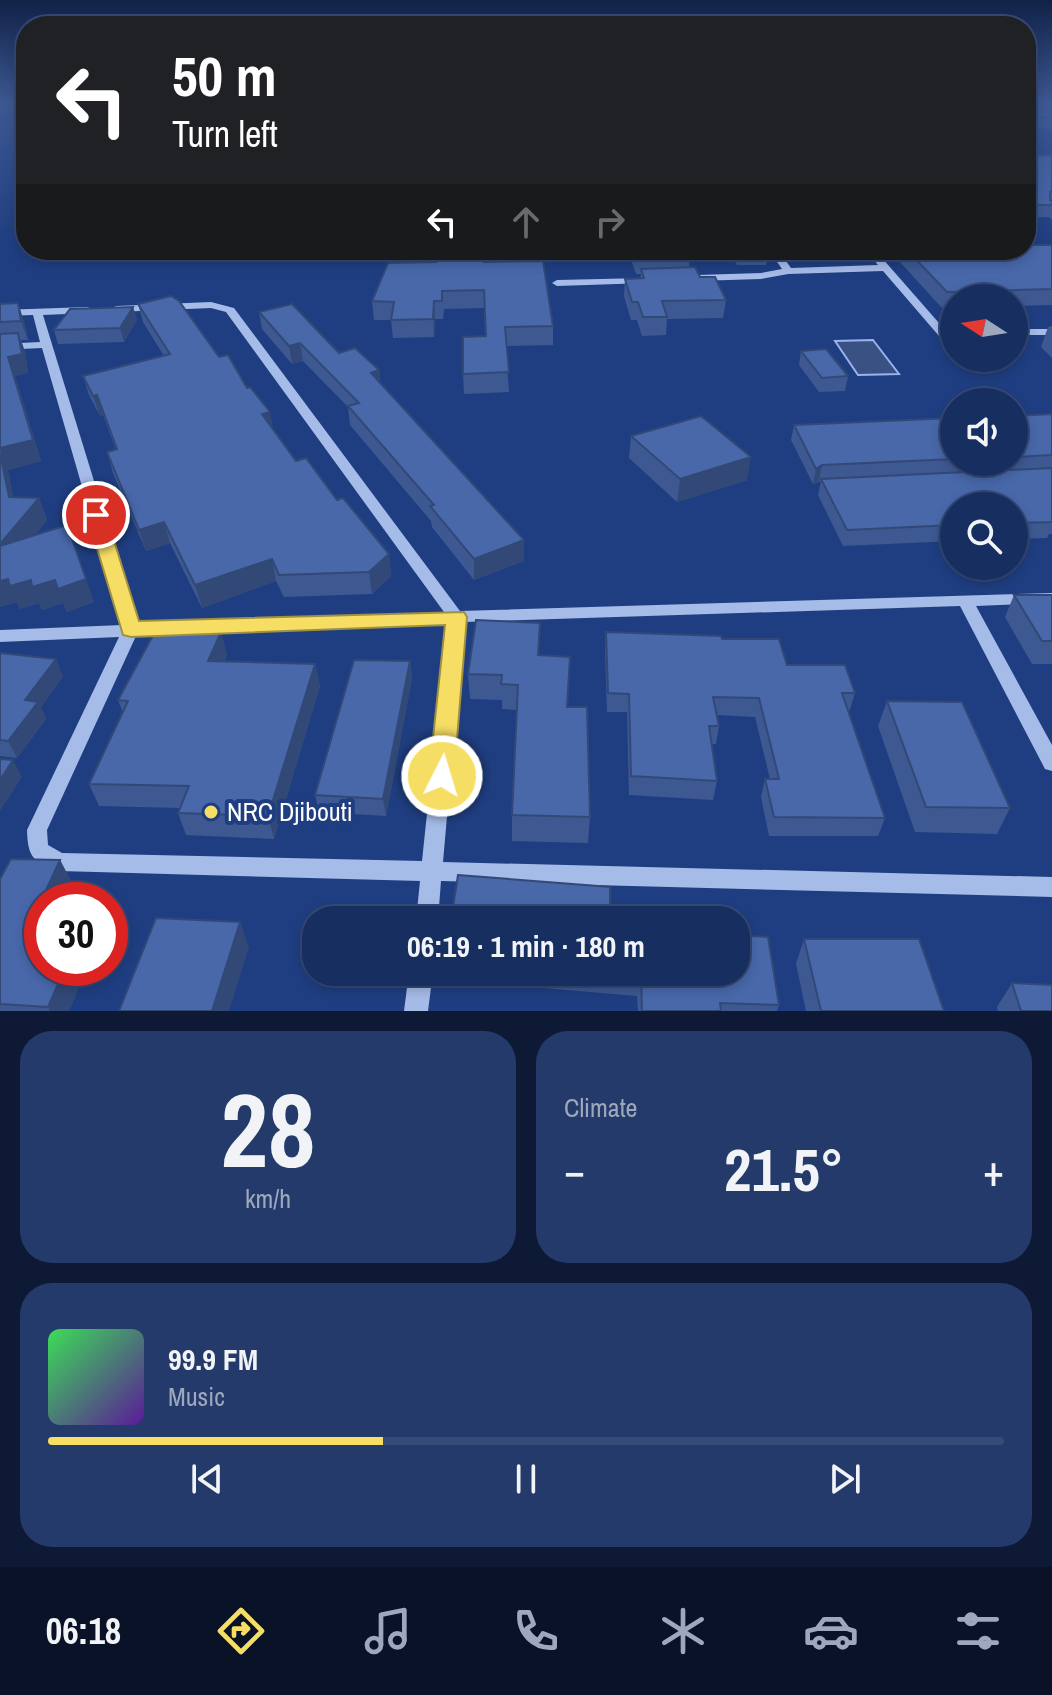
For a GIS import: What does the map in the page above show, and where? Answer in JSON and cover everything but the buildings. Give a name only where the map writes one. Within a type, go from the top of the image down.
[{"type":"street","points":[[780,260],[788,271]]},
{"type":"street","points":[[879,260],[940,331]]},
{"type":"street","points":[[686,279],[886,268]]},
{"type":"street","points":[[557,283],[656,280]]},
{"type":"street","points":[[0,313],[211,305],[230,310],[456,617],[429,906]]},
{"type":"street","points":[[37,312],[131,629],[37,830],[38,850],[60,862],[1052,887]]},
{"type":"street","points":[[1028,332],[1052,332]]},
{"type":"street","points":[[0,347],[45,345]]},
{"type":"street","points":[[0,636],[456,617],[1052,598]]},
{"type":"street","points":[[965,600],[1050,753]]},
{"type":"street","points":[[416,1011],[419,986]]},
{"type":"water","points":[[873,340],[899,374],[858,375],[835,341]]},
{"type":"place","name":"NRC Djibouti","points":[[211,812]]},
{"type":"route","points":[[96,515],[131,629],[456,617],[442,776]]}]
